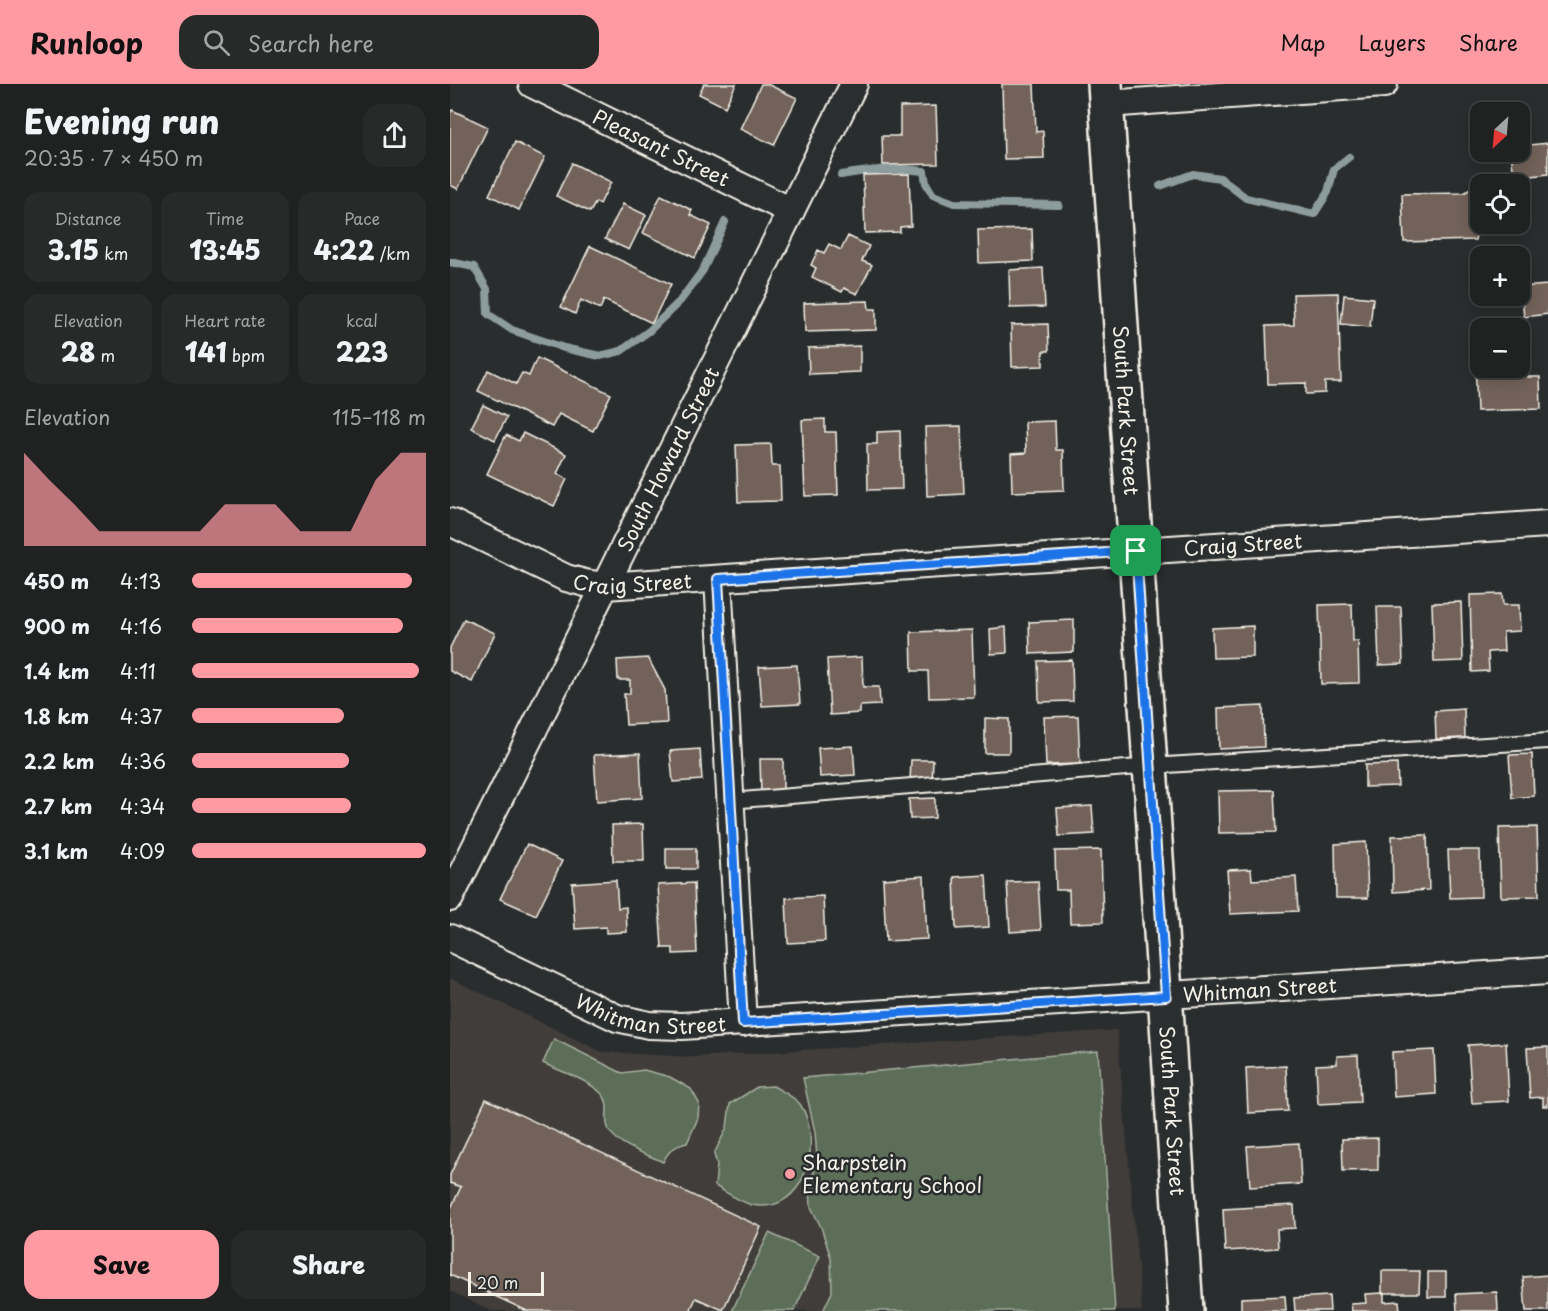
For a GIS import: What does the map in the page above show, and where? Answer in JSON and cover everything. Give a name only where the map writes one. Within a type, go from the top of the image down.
[{"type":"main road","name":"South Park Street","points":[[1106,94],[1186,1311]]},
{"type":"street","name":"Pleasant Street","points":[[532,84],[791,211]]},
{"type":"street","name":"South Howard Street","points":[[450,898],[854,84]]},
{"type":"street","points":[[1106,94],[1384,84]]},
{"type":"street","name":"Craig Street","points":[[450,522],[566,578],[605,586],[1548,525]]},
{"type":"street","points":[[718,579],[743,1023]]},
{"type":"street","name":"Whitman Street","points":[[450,938],[617,1018],[660,1026],[743,1023],[1548,970]]},
{"type":"lane","points":[[730,801],[1150,766],[1548,741]]},
{"type":"shaded area","name":"Sharpstein Elementary School","points":[[450,978],[602,1052],[693,1057],[1117,1030],[1142,1311],[491,1311],[450,1291]]},
{"type":"green space","points":[[554,1039],[622,1073],[644,1070],[670,1077],[691,1089],[699,1103],[698,1118],[687,1143],[672,1149],[663,1162],[614,1137],[609,1131],[607,1104],[601,1093],[581,1080],[543,1063]]},
{"type":"green space","points":[[1098,1051],[1115,1311],[823,1311],[832,1292],[831,1258],[821,1227],[811,1207],[810,1188],[817,1158],[815,1132],[803,1078]]},
{"type":"green space","points":[[773,1086],[800,1104],[807,1119],[810,1155],[797,1187],[786,1199],[771,1205],[752,1205],[715,1186],[717,1165],[714,1154],[727,1127],[730,1104],[757,1087]]},
{"type":"green space","points":[[769,1233],[820,1256],[794,1311],[732,1311]]},
{"type":"building","points":[[704,84],[736,84],[725,107],[699,94]]},
{"type":"building","points":[[761,84],[767,84],[797,98],[774,145],[740,129]]},
{"type":"building","points":[[1002,84],[1034,84],[1036,132],[1043,131],[1044,158],[1004,159]]},
{"type":"building","points":[[936,106],[938,164],[883,165],[882,136],[900,136],[900,107]]},
{"type":"building","points":[[452,110],[488,127],[458,189],[450,185],[450,114]]},
{"type":"building","points":[[515,142],[545,157],[519,210],[489,195]]},
{"type":"building","points":[[1548,143],[1548,174],[1530,176],[1530,174],[1514,174],[1512,162],[1530,162],[1530,145]]},
{"type":"building","points":[[572,163],[611,182],[600,204],[596,202],[590,212],[556,196]]},
{"type":"building","points":[[909,174],[911,226],[900,227],[900,232],[865,233],[863,175]]},
{"type":"building","points":[[1470,189],[1470,234],[1476,234],[1475,240],[1404,242],[1402,194],[1464,193]]},
{"type":"building","points":[[661,195],[692,210],[690,215],[711,225],[695,258],[643,233]]},
{"type":"building","points":[[623,204],[646,215],[629,250],[605,239]]},
{"type":"building","points":[[1032,229],[1033,261],[979,263],[978,230]]},
{"type":"building","points":[[848,236],[869,246],[862,261],[872,265],[857,294],[844,288],[842,292],[812,277],[816,268],[811,265],[818,250],[824,253],[829,244],[841,250]]},
{"type":"building","points":[[590,246],[671,284],[652,323],[604,300],[600,309],[581,300],[575,314],[561,307]]},
{"type":"building","points":[[1043,268],[1045,307],[1010,308],[1009,270]]},
{"type":"building","points":[[1548,285],[1548,314],[1524,317],[1523,306],[1530,306],[1530,286]]},
{"type":"building","points":[[1338,293],[1341,382],[1325,382],[1325,393],[1306,394],[1306,383],[1268,384],[1266,326],[1294,325],[1293,294]]},
{"type":"building","points":[[1344,295],[1373,298],[1370,327],[1341,324]]},
{"type":"building","points":[[868,301],[869,309],[876,309],[876,330],[805,332],[804,303]]},
{"type":"building","points":[[1048,324],[1049,351],[1043,351],[1043,366],[1012,367],[1011,325]]},
{"type":"building","points":[[860,346],[860,372],[809,374],[808,348]]},
{"type":"building","points":[[537,358],[611,394],[593,431],[559,414],[552,427],[478,391],[488,370],[516,384],[522,373],[529,376]]},
{"type":"building","points":[[1540,377],[1541,409],[1477,411],[1476,378]]},
{"type":"building","points":[[483,405],[507,417],[495,440],[471,428]]},
{"type":"building","points":[[825,419],[825,432],[836,432],[838,495],[805,496],[802,420]]},
{"type":"building","points":[[1055,421],[1056,450],[1063,450],[1064,490],[1012,492],[1011,454],[1026,453],[1025,422]]},
{"type":"building","points":[[961,426],[964,494],[927,496],[925,427]]},
{"type":"building","points":[[900,431],[902,489],[868,490],[867,444],[877,444],[877,432]]},
{"type":"building","points":[[523,433],[566,454],[557,474],[567,479],[554,506],[487,474],[506,435],[519,441]]},
{"type":"building","points":[[771,444],[772,466],[780,466],[781,501],[738,502],[736,445]]},
{"type":"building","points":[[1502,594],[1503,605],[1519,605],[1520,631],[1503,632],[1504,651],[1488,652],[1489,671],[1472,672],[1470,595]]},
{"type":"building","points":[[1461,602],[1463,661],[1434,662],[1432,603]]},
{"type":"building","points":[[1352,604],[1353,641],[1358,641],[1359,683],[1321,684],[1319,605]]},
{"type":"building","points":[[1377,607],[1401,607],[1403,664],[1379,665]]},
{"type":"building","points":[[464,619],[495,633],[472,682],[450,671],[450,648]]},
{"type":"building","points":[[1074,620],[1074,652],[1030,654],[1029,622]]},
{"type":"building","points":[[1253,626],[1253,657],[1213,658],[1212,628]]},
{"type":"building","points":[[1006,627],[1007,653],[991,654],[990,629]]},
{"type":"building","points":[[972,630],[974,697],[929,698],[928,671],[912,671],[911,632]]},
{"type":"building","points":[[862,657],[863,687],[879,687],[880,705],[860,706],[860,713],[830,715],[827,659]]},
{"type":"building","points":[[648,658],[665,690],[667,723],[626,725],[624,694],[630,694],[630,680],[618,680],[617,660]]},
{"type":"building","points":[[1072,660],[1073,701],[1039,702],[1038,661]]},
{"type":"building","points":[[797,665],[800,704],[762,706],[759,667]]},
{"type":"building","points":[[1263,706],[1264,747],[1219,749],[1218,708]]},
{"type":"building","points":[[1464,709],[1465,738],[1436,739],[1435,711]]},
{"type":"building","points":[[1078,716],[1080,764],[1046,765],[1044,717]]},
{"type":"building","points":[[985,718],[1009,719],[1009,753],[985,753]]},
{"type":"building","points":[[853,746],[855,775],[820,777],[818,748]]},
{"type":"building","points":[[700,749],[702,780],[673,782],[670,751]]},
{"type":"building","points":[[640,753],[642,798],[597,801],[594,755]]},
{"type":"building","points":[[1532,754],[1534,796],[1512,798],[1509,755]]},
{"type":"building","points":[[760,759],[783,759],[783,793],[761,793]]},
{"type":"building","points":[[911,760],[933,760],[932,782],[910,782]]},
{"type":"building","points":[[1397,764],[1398,786],[1365,787],[1365,765]]},
{"type":"building","points":[[1274,790],[1276,832],[1219,833],[1218,791]]},
{"type":"building","points":[[935,798],[935,818],[910,819],[909,799]]},
{"type":"building","points":[[1092,806],[1094,834],[1059,836],[1057,808]]},
{"type":"building","points":[[643,824],[644,861],[613,861],[612,825]]},
{"type":"building","points":[[1537,827],[1539,896],[1501,897],[1499,828]]},
{"type":"building","points":[[1427,835],[1429,890],[1393,892],[1392,836]]},
{"type":"building","points":[[1366,842],[1368,898],[1336,898],[1335,844]]},
{"type":"building","points":[[527,844],[562,861],[536,915],[500,899]]},
{"type":"building","points":[[666,848],[696,848],[696,869],[666,869]]},
{"type":"building","points":[[1101,850],[1103,922],[1070,923],[1069,890],[1056,890],[1055,851]]},
{"type":"building","points":[[1448,850],[1480,850],[1481,897],[1450,898]]},
{"type":"building","points":[[1251,869],[1252,880],[1296,877],[1298,911],[1230,914],[1227,870]]},
{"type":"building","points":[[986,875],[989,927],[956,929],[954,877]]},
{"type":"building","points":[[924,876],[927,939],[886,941],[883,879]]},
{"type":"building","points":[[616,880],[618,908],[626,907],[627,932],[606,933],[606,927],[575,929],[572,883]]},
{"type":"building","points":[[1038,881],[1041,930],[1010,932],[1007,882]]},
{"type":"building","points":[[694,883],[697,953],[673,954],[673,948],[662,948],[658,885]]},
{"type":"building","points":[[823,896],[825,941],[788,943],[786,898]]},
{"type":"building","points":[[1506,1043],[1509,1101],[1472,1103],[1468,1045]]},
{"type":"building","points":[[1548,1047],[1548,1106],[1543,1106],[1543,1097],[1530,1098],[1527,1048]]},
{"type":"building","points":[[1434,1050],[1436,1094],[1394,1097],[1392,1052]]},
{"type":"building","points":[[1358,1055],[1360,1102],[1318,1104],[1316,1065],[1337,1064],[1337,1056]]},
{"type":"building","points":[[1286,1066],[1288,1111],[1248,1113],[1246,1068]]},
{"type":"building","name":"Sharpstein Elementary School","points":[[486,1099],[761,1227],[723,1310],[696,1298],[690,1311],[527,1311],[450,1275],[450,1210],[461,1187],[450,1183],[450,1175]]},
{"type":"building","points":[[1378,1138],[1378,1170],[1343,1171],[1342,1139]]},
{"type":"building","points":[[1299,1143],[1301,1184],[1250,1187],[1247,1146]]},
{"type":"building","points":[[1294,1205],[1295,1228],[1277,1229],[1278,1248],[1225,1251],[1223,1209]]},
{"type":"building","points":[[1382,1271],[1420,1271],[1419,1293],[1382,1293]]},
{"type":"building","points":[[1428,1272],[1446,1272],[1446,1297],[1428,1297]]},
{"type":"building","points":[[1548,1275],[1548,1311],[1526,1311],[1523,1277]]},
{"type":"building","points":[[1497,1292],[1498,1311],[1457,1311],[1456,1294]]},
{"type":"building","points":[[1384,1293],[1384,1302],[1399,1301],[1400,1311],[1352,1311],[1351,1304],[1366,1303],[1365,1294]]},
{"type":"building","points":[[1285,1296],[1286,1311],[1241,1311],[1241,1298]]},
{"type":"building","points":[[1329,1296],[1330,1311],[1295,1311],[1294,1298]]},
{"type":"waterway","points":[[1160,186],[1193,174],[1220,178],[1246,198],[1314,214],[1328,192],[1334,169],[1349,157]]},
{"type":"waterway","points":[[841,175],[882,170],[924,171],[926,183],[933,195],[954,203],[1059,205]]},
{"type":"waterway","points":[[450,262],[474,267],[487,289],[488,314],[512,330],[564,348],[600,356],[621,351],[649,331],[680,301],[703,270],[725,222]]},
{"type":"place","name":"Sharpstein Elementary School","points":[[790,1174]]},
{"type":"route","points":[[1136,551],[1166,996],[743,1023],[718,579],[1136,551]]}]
